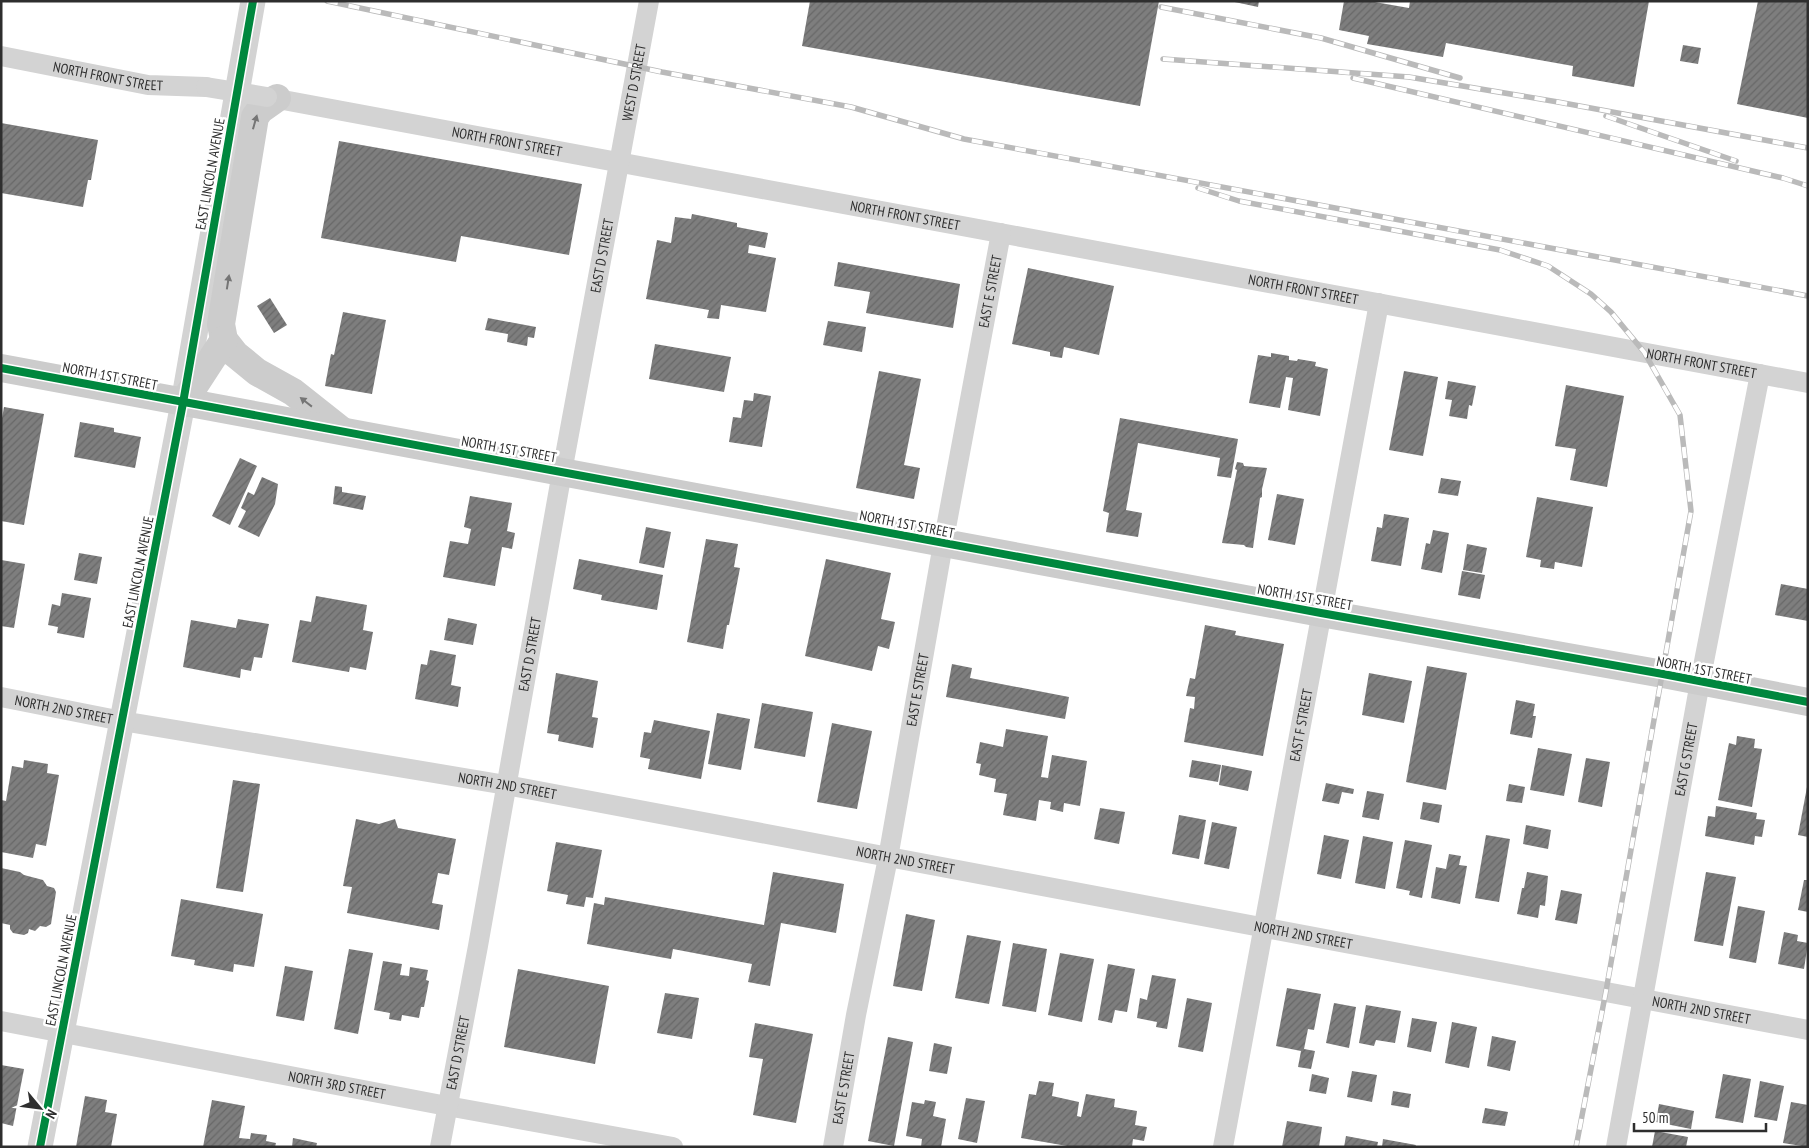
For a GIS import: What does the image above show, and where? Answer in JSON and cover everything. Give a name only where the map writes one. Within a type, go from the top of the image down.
[{"type":"main road","points":[[272,97],[255,117],[221,324],[224,340],[235,354],[257,372],[292,392],[344,432]]},
{"type":"main road","points":[[183,403],[224,340]]},
{"type":"main road","name":"NORTH 1ST STREET","points":[[1,368],[943,544],[1808,702]]},
{"type":"street","name":"EAST LINCOLN AVENUE","points":[[40,1147],[183,403],[253,1]]},
{"type":"street","name":"WEST D STREET","points":[[619,162],[649,1]]},
{"type":"street","name":"NORTH FRONT STREET","points":[[1,56],[148,85],[206,87],[272,97],[1808,382]]},
{"type":"street","name":"EAST D STREET","points":[[440,1147],[619,162]]},
{"type":"street","name":"EAST E STREET","points":[[833,1147],[856,1015],[888,858],[943,544],[1001,233]]},
{"type":"street","name":"EAST F STREET","points":[[1222,1147],[1379,303]]},
{"type":"street","name":"EAST G STREET","points":[[1616,1147],[1700,682],[1760,374]]},
{"type":"street","name":"NORTH 2ND STREET","points":[[1,697],[122,721],[506,785],[1808,1030]]},
{"type":"street","name":"NORTH 3RD STREET","points":[[1,1021],[673,1147]]},
{"type":"building","points":[[810,1],[1159,1],[1140,106],[802,46]]},
{"type":"building","points":[[1230,1],[1259,1],[1258,7]]},
{"type":"building","points":[[1344,1],[1369,1],[1409,8],[1410,1],[1649,1],[1634,87],[1572,76],[1573,66],[1446,43],[1443,57],[1367,44],[1369,36],[1339,30]]},
{"type":"building","points":[[1758,1],[1808,1],[1808,118],[1737,104]]},
{"type":"building","points":[[1683,45],[1701,48],[1698,64],[1680,61]]},
{"type":"building","points":[[1,123],[98,140],[91,180],[88,180],[83,207],[1,193]]},
{"type":"building","points":[[339,141],[582,184],[569,255],[461,236],[456,262],[321,238]]},
{"type":"building","points":[[692,214],[737,223],[737,227],[768,233],[765,248],[749,245],[748,253],[776,258],[766,312],[721,305],[719,319],[707,318],[709,310],[646,299],[657,240],[671,243],[675,217],[691,219]]},
{"type":"building","points":[[838,262],[960,284],[953,328],[866,313],[870,292],[834,286]]},
{"type":"building","points":[[1028,268],[1114,286],[1099,355],[1064,347],[1062,358],[1050,356],[1050,352],[1012,344]]},
{"type":"building","points":[[270,298],[287,325],[274,333],[257,306]]},
{"type":"building","points":[[343,312],[386,320],[372,394],[325,386],[331,354],[334,355]]},
{"type":"building","points":[[488,318],[536,327],[534,338],[528,337],[527,346],[507,342],[508,334],[485,330]]},
{"type":"building","points":[[828,321],[866,327],[862,352],[823,345]]},
{"type":"building","points":[[655,344],[731,357],[724,392],[649,379]]},
{"type":"building","points":[[1271,353],[1289,356],[1289,360],[1297,361],[1298,359],[1316,362],[1315,366],[1328,369],[1320,416],[1288,410],[1293,378],[1286,377],[1280,408],[1249,403],[1258,355],[1271,357]]},
{"type":"building","points":[[879,371],[921,379],[904,465],[920,468],[914,499],[856,488]]},
{"type":"building","points":[[1404,371],[1438,377],[1423,456],[1389,450]]},
{"type":"building","points":[[1448,381],[1476,386],[1472,406],[1469,405],[1467,419],[1449,416],[1452,400],[1445,399]]},
{"type":"building","points":[[1566,385],[1624,396],[1607,487],[1570,480],[1576,449],[1555,446]]},
{"type":"building","points":[[754,393],[771,396],[762,447],[729,442],[733,417],[741,418],[744,400],[753,401]]},
{"type":"building","points":[[4,407],[44,414],[24,525],[1,521],[1,424]]},
{"type":"building","points":[[1120,418],[1238,439],[1231,478],[1217,476],[1220,458],[1138,443],[1126,510],[1142,513],[1138,537],[1106,532],[1109,513],[1103,511]]},
{"type":"building","points":[[80,422],[114,428],[114,432],[141,437],[135,468],[74,457]]},
{"type":"building","points":[[240,458],[257,466],[230,525],[212,516]]},
{"type":"building","points":[[1237,462],[1243,463],[1244,466],[1267,468],[1262,497],[1260,498],[1253,548],[1244,545],[1222,543]]},
{"type":"building","points":[[262,477],[278,484],[275,504],[259,537],[238,527],[246,511],[241,508],[248,492],[254,495]]},
{"type":"building","points":[[1441,478],[1461,481],[1458,496],[1438,493]]},
{"type":"building","points":[[335,486],[342,487],[342,492],[366,496],[363,510],[333,504]]},
{"type":"building","points":[[1277,494],[1304,499],[1295,545],[1268,540]]},
{"type":"building","points":[[470,496],[512,503],[507,531],[515,533],[512,549],[502,547],[495,586],[443,577],[450,541],[468,544],[471,529],[464,527]]},
{"type":"building","points":[[1537,497],[1593,507],[1582,567],[1555,562],[1554,569],[1540,567],[1541,560],[1526,557]]},
{"type":"building","points":[[1384,514],[1409,518],[1401,566],[1371,561],[1377,527],[1382,528]]},
{"type":"building","points":[[646,527],[671,532],[664,568],[639,563]]},
{"type":"building","points":[[1433,530],[1449,533],[1442,573],[1421,569],[1426,543],[1430,544]]},
{"type":"building","points":[[706,539],[738,544],[734,567],[740,568],[723,649],[687,642]]},
{"type":"building","points":[[1467,544],[1487,548],[1482,573],[1463,570]]},
{"type":"building","points":[[79,553],[102,557],[97,584],[74,580]]},
{"type":"building","points":[[579,559],[663,575],[657,610],[601,600],[602,595],[573,589]]},
{"type":"building","points":[[826,559],[891,573],[881,619],[895,622],[889,649],[878,646],[872,671],[805,656]]},
{"type":"building","points":[[1,560],[25,564],[14,628],[1,626]]},
{"type":"building","points":[[1462,571],[1485,575],[1480,599],[1458,595]]},
{"type":"building","points":[[1781,584],[1808,589],[1808,621],[1775,615]]},
{"type":"building","points":[[62,593],[91,598],[84,638],[57,633],[58,627],[48,625],[52,604],[60,606]]},
{"type":"building","points":[[316,596],[367,605],[363,630],[373,632],[366,670],[350,667],[349,672],[292,662],[300,620],[311,622]]},
{"type":"building","points":[[448,618],[477,624],[473,645],[444,640]]},
{"type":"building","points":[[238,619],[269,624],[262,658],[254,657],[251,671],[241,669],[240,678],[183,667],[191,620],[236,628]]},
{"type":"building","points":[[1205,625],[1236,631],[1235,635],[1284,644],[1263,756],[1184,742],[1190,708],[1194,709],[1195,697],[1186,696],[1190,678],[1195,679]]},
{"type":"building","points":[[430,650],[456,655],[451,685],[461,687],[458,707],[415,699],[421,664],[427,665]]},
{"type":"building","points":[[952,664],[972,668],[970,678],[1069,697],[1065,719],[946,697]]},
{"type":"building","points":[[1427,666],[1467,673],[1446,790],[1406,782]]},
{"type":"building","points":[[556,673],[598,681],[592,717],[598,718],[593,748],[558,741],[559,735],[547,733]]},
{"type":"building","points":[[1369,673],[1412,681],[1404,723],[1362,715]]},
{"type":"building","points":[[1516,700],[1535,704],[1533,716],[1536,716],[1532,738],[1510,734]]},
{"type":"building","points":[[762,703],[813,712],[805,757],[754,748]]},
{"type":"building","points":[[717,713],[750,719],[741,770],[708,764]]},
{"type":"building","points":[[654,720],[710,731],[701,779],[648,769],[650,759],[640,757],[644,732],[651,733]]},
{"type":"building","points":[[832,723],[872,731],[857,809],[817,802]]},
{"type":"building","points":[[1006,729],[1048,736],[1041,777],[1048,778],[1052,755],[1087,761],[1080,806],[1064,803],[1063,812],[1050,809],[1051,802],[1039,800],[1036,821],[1003,815],[1007,794],[994,792],[996,779],[979,775],[981,764],[976,763],[980,742],[1003,747]]},
{"type":"building","points":[[1737,736],[1755,739],[1754,748],[1762,749],[1752,807],[1718,800],[1729,743],[1736,745]]},
{"type":"building","points":[[1538,748],[1572,754],[1564,796],[1530,790]]},
{"type":"building","points":[[1586,758],[1610,762],[1602,807],[1578,802]]},
{"type":"building","points":[[24,760],[48,764],[47,773],[59,775],[46,846],[36,844],[33,858],[1,852],[1,800],[6,801],[12,766],[23,768]]},
{"type":"building","points":[[1192,760],[1221,765],[1218,782],[1189,777]]},
{"type":"building","points":[[1222,765],[1252,771],[1248,791],[1219,785]]},
{"type":"building","points":[[233,780],[260,784],[243,892],[216,888]]},
{"type":"building","points":[[1326,783],[1354,789],[1353,794],[1342,792],[1339,804],[1322,801]]},
{"type":"building","points":[[1509,784],[1525,787],[1522,803],[1506,801]]},
{"type":"building","points":[[1808,787],[1808,837],[1798,835]]},
{"type":"building","points":[[1367,791],[1384,794],[1379,820],[1362,817]]},
{"type":"building","points":[[1423,802],[1442,805],[1439,823],[1420,819]]},
{"type":"building","points":[[1716,806],[1757,813],[1756,819],[1765,820],[1762,837],[1755,836],[1754,845],[1705,836],[1708,816],[1715,817]]},
{"type":"building","points":[[1100,808],[1125,812],[1119,844],[1094,839]]},
{"type":"building","points":[[1179,815],[1206,820],[1199,859],[1172,854]]},
{"type":"building","points":[[356,819],[379,824],[395,819],[398,828],[456,839],[449,875],[438,873],[432,903],[443,905],[439,930],[347,913],[352,887],[343,886]]},
{"type":"building","points":[[1212,822],[1237,827],[1229,869],[1204,864]]},
{"type":"building","points":[[1526,825],[1551,830],[1548,849],[1523,844]]},
{"type":"building","points":[[1324,835],[1349,840],[1341,879],[1317,874]]},
{"type":"building","points":[[1486,835],[1510,839],[1499,902],[1475,898]]},
{"type":"building","points":[[1363,836],[1393,842],[1385,889],[1355,883]]},
{"type":"building","points":[[1405,840],[1432,845],[1422,898],[1409,895],[1410,891],[1396,888]]},
{"type":"building","points":[[556,842],[602,850],[593,898],[586,897],[584,907],[566,904],[568,895],[547,891]]},
{"type":"building","points":[[1449,854],[1461,856],[1459,865],[1467,866],[1460,904],[1431,898],[1436,867],[1446,869]]},
{"type":"building","points":[[1,868],[43,880],[47,886],[54,888],[56,892],[51,924],[46,927],[40,926],[35,931],[29,929],[28,933],[24,935],[13,933],[10,925],[1,923]]},
{"type":"building","points":[[773,872],[844,884],[836,933],[781,923],[770,986],[748,982],[752,964],[673,949],[671,959],[587,944],[594,903],[604,905],[605,897],[764,925]]},
{"type":"building","points":[[1527,872],[1548,876],[1545,906],[1540,905],[1538,918],[1517,914]]},
{"type":"building","points":[[1706,872],[1736,877],[1723,946],[1694,941]]},
{"type":"building","points":[[1804,880],[1808,880],[1808,912],[1798,910]]},
{"type":"building","points":[[1561,890],[1582,894],[1577,924],[1555,920]]},
{"type":"building","points":[[181,899],[263,914],[254,967],[234,964],[233,972],[194,965],[195,960],[171,956]]},
{"type":"building","points":[[1738,906],[1765,911],[1756,963],[1729,958]]},
{"type":"building","points":[[906,914],[935,920],[922,991],[893,986]]},
{"type":"building","points":[[1784,932],[1798,935],[1797,941],[1808,943],[1804,969],[1778,964]]},
{"type":"building","points":[[967,935],[1001,941],[989,1004],[955,998]]},
{"type":"building","points":[[1013,943],[1047,949],[1036,1012],[1002,1006]]},
{"type":"building","points":[[349,949],[373,953],[358,1034],[334,1029]]},
{"type":"building","points":[[1060,953],[1094,959],[1082,1022],[1048,1015]]},
{"type":"building","points":[[383,961],[402,964],[400,975],[409,976],[410,967],[428,970],[426,980],[429,981],[424,1007],[421,1007],[419,1018],[402,1015],[401,1021],[389,1019],[390,1013],[374,1010]]},
{"type":"building","points":[[1108,964],[1135,969],[1127,1012],[1115,1010],[1112,1023],[1098,1020]]},
{"type":"building","points":[[285,966],[313,971],[304,1021],[276,1016]]},
{"type":"building","points":[[518,969],[609,986],[595,1064],[504,1047]]},
{"type":"building","points":[[1152,975],[1176,979],[1167,1029],[1156,1027],[1157,1022],[1137,1018],[1140,998],[1147,1000]]},
{"type":"building","points":[[1287,988],[1321,994],[1314,1030],[1308,1029],[1304,1049],[1315,1051],[1311,1069],[1298,1067],[1301,1051],[1276,1046]]},
{"type":"building","points":[[665,993],[699,998],[692,1039],[657,1033]]},
{"type":"building","points":[[1187,998],[1212,1003],[1203,1052],[1178,1047]]},
{"type":"building","points":[[1334,1003],[1356,1007],[1349,1048],[1326,1043]]},
{"type":"building","points":[[1366,1005],[1401,1011],[1395,1043],[1376,1040],[1374,1046],[1359,1043]]},
{"type":"building","points":[[1412,1018],[1437,1022],[1431,1052],[1407,1047]]},
{"type":"building","points":[[1452,1022],[1477,1027],[1469,1068],[1445,1063]]},
{"type":"building","points":[[755,1023],[813,1034],[796,1123],[753,1115],[763,1059],[749,1057]]},
{"type":"building","points":[[1492,1036],[1516,1041],[1510,1071],[1487,1066]]},
{"type":"building","points":[[888,1037],[913,1042],[894,1146],[868,1141]]},
{"type":"building","points":[[934,1043],[952,1047],[947,1074],[929,1071]]},
{"type":"building","points":[[1,1065],[24,1069],[13,1126],[1,1123]]},
{"type":"building","points":[[1352,1071],[1377,1075],[1372,1102],[1347,1097]]},
{"type":"building","points":[[1312,1074],[1329,1078],[1326,1094],[1309,1091]]},
{"type":"building","points":[[1723,1074],[1751,1079],[1743,1123],[1715,1118]]},
{"type":"building","points":[[1039,1081],[1054,1083],[1052,1096],[1079,1102],[1077,1116],[1081,1117],[1086,1094],[1115,1099],[1114,1107],[1137,1111],[1135,1125],[1147,1127],[1144,1141],[1133,1139],[1132,1147],[1073,1147],[1021,1138],[1029,1094],[1036,1095]]},
{"type":"building","points":[[1760,1081],[1784,1086],[1777,1121],[1754,1117]]},
{"type":"building","points":[[1393,1091],[1411,1094],[1409,1108],[1391,1105]]},
{"type":"building","points":[[85,1096],[107,1100],[105,1112],[117,1114],[111,1147],[76,1147]]},
{"type":"building","points":[[966,1098],[985,1101],[977,1143],[958,1139]]},
{"type":"building","points":[[212,1100],[245,1106],[239,1138],[250,1139],[251,1133],[267,1135],[266,1141],[276,1143],[275,1147],[203,1147]]},
{"type":"building","points":[[925,1100],[936,1102],[933,1116],[946,1119],[941,1147],[921,1147],[922,1139],[906,1136],[912,1102],[924,1104]]},
{"type":"building","points":[[1791,1102],[1808,1105],[1808,1147],[1783,1143]]},
{"type":"building","points":[[1659,1104],[1694,1111],[1691,1129],[1656,1122]]},
{"type":"building","points":[[1485,1108],[1508,1112],[1505,1126],[1482,1123]]},
{"type":"building","points":[[1287,1121],[1322,1127],[1319,1147],[1282,1147]]},
{"type":"building","points":[[1655,1131],[1688,1137],[1686,1147],[1652,1147]]},
{"type":"building","points":[[1346,1136],[1378,1142],[1377,1147],[1344,1147]]},
{"type":"building","points":[[293,1138],[317,1143],[316,1147],[292,1147]]},
{"type":"building","points":[[1383,1139],[1416,1145],[1415,1147],[1382,1147]]},
{"type":"railway","points":[[327,1],[662,72],[851,107],[964,139],[1808,296]]},
{"type":"railway","points":[[1161,7],[1321,38],[1460,78]]},
{"type":"railway","points":[[1163,59],[1409,77],[1808,148]]},
{"type":"railway","points":[[1353,78],[1783,178],[1808,186]]},
{"type":"railway","points":[[1606,116],[1736,161]]},
{"type":"railway","points":[[1198,188],[1239,201],[1500,250],[1548,266],[1591,294],[1611,312],[1644,352],[1680,415],[1691,511],[1606,991],[1576,1147]]},
{"type":"cycle path","points":[[40,1147],[183,403],[253,1]]},
{"type":"cycle path","points":[[1,368],[1808,702]]}]
